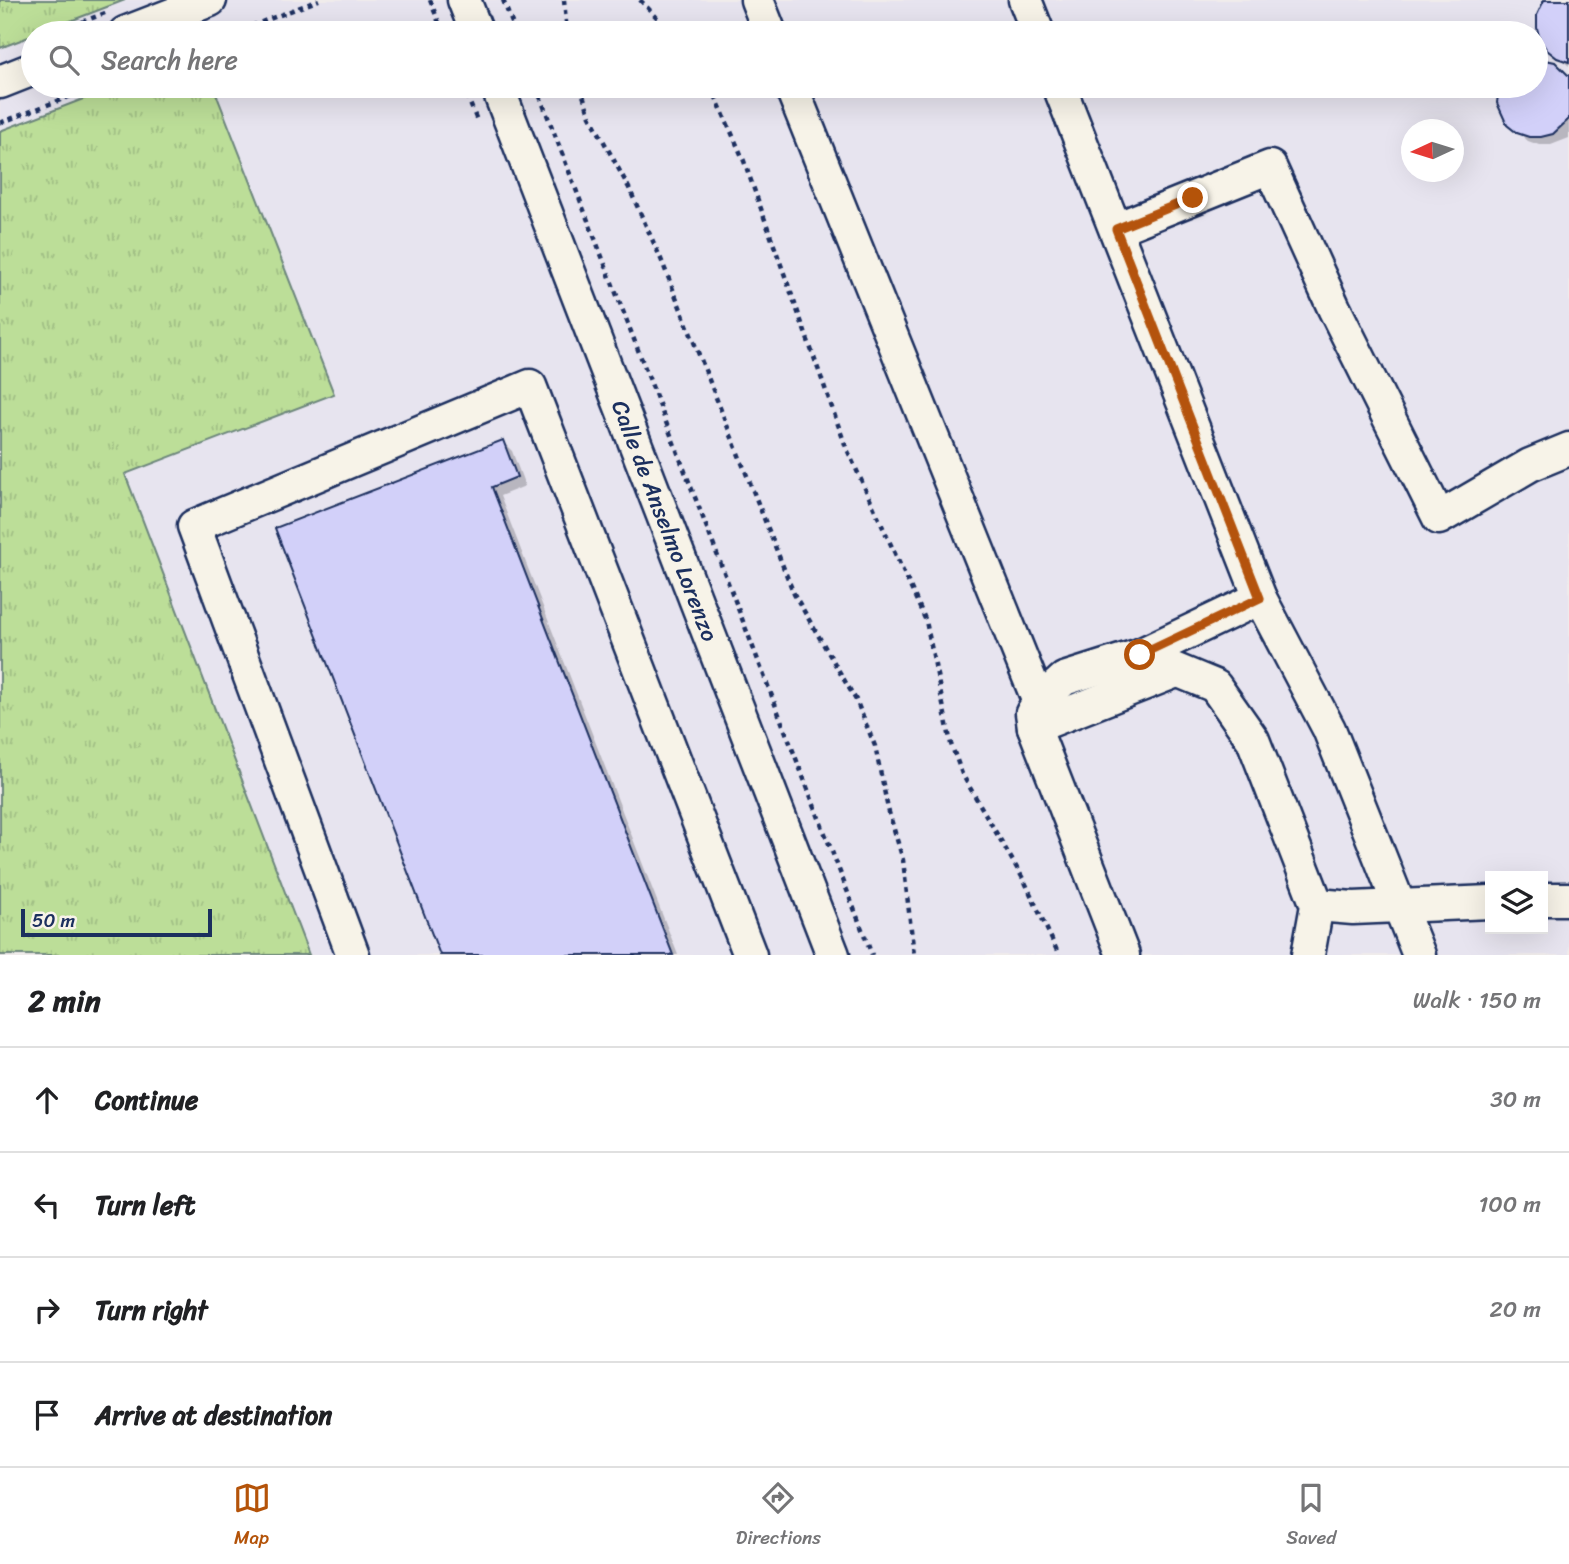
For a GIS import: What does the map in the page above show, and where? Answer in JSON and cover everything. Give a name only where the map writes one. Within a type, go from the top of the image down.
[{"type":"street","points":[[120,21],[211,0]]},
{"type":"street","points":[[464,0],[472,21]]},
{"type":"street","points":[[757,0],[765,21]]},
{"type":"street","points":[[1025,0],[1033,21]]},
{"type":"street","points":[[0,82],[21,74]]},
{"type":"street","name":"Calle de Anselmo Lorenzo","points":[[502,98],[834,955]]},
{"type":"street","points":[[796,98],[1037,715],[1123,955]]},
{"type":"street","points":[[1064,98],[1260,598],[1329,729],[1419,955]]},
{"type":"street","points":[[1116,229],[1270,167],[1335,308],[1439,518],[1530,465],[1569,449]]},
{"type":"street","points":[[353,955],[194,526],[530,386],[750,955]]},
{"type":"street","points":[[1037,715],[1064,679],[1140,655],[1260,598]]},
{"type":"street","points":[[1140,655],[1215,686],[1254,740],[1317,905],[1308,955]]},
{"type":"street","points":[[1037,715],[1176,671]]},
{"type":"street","points":[[1548,900],[1569,899]]},
{"type":"street","points":[[1317,905],[1353,908],[1485,902]]},
{"type":"path","points":[[264,21],[319,0]]},
{"type":"path","points":[[430,0],[438,21]]},
{"type":"path","points":[[503,0],[511,21]]},
{"type":"path","points":[[564,0],[567,21]]},
{"type":"path","points":[[640,0],[660,21]]},
{"type":"path","points":[[0,123],[66,98]]},
{"type":"path","points":[[541,98],[872,955]]},
{"type":"path","points":[[584,98],[590,116],[629,188],[661,258],[793,594],[856,700],[875,746],[888,809],[903,860],[914,955]]},
{"type":"path","points":[[716,98],[744,161],[846,447],[926,621],[951,744],[962,774],[1025,882],[1059,955]]},
{"type":"shaded area","points":[[0,0],[1569,0],[1569,955],[0,955]]},
{"type":"green space","points":[[0,0],[125,0],[70,21],[21,21],[21,40],[0,48]]},
{"type":"green space","points":[[86,98],[218,98],[334,394],[125,474],[309,955],[0,955],[0,131]]},
{"type":"building","points":[[1544,0],[1569,0],[1569,62],[1557,58],[1548,51],[1548,21],[1537,21]]},
{"type":"building","points":[[1548,61],[1555,62],[1569,76],[1569,119],[1553,134],[1529,137],[1517,133],[1507,125],[1497,103],[1498,98],[1548,98]]},
{"type":"building","points":[[503,440],[517,477],[492,487],[673,955],[440,955],[275,528]]},
{"type":"route","points":[[1140,655],[1260,598],[1116,229],[1193,198]]}]
